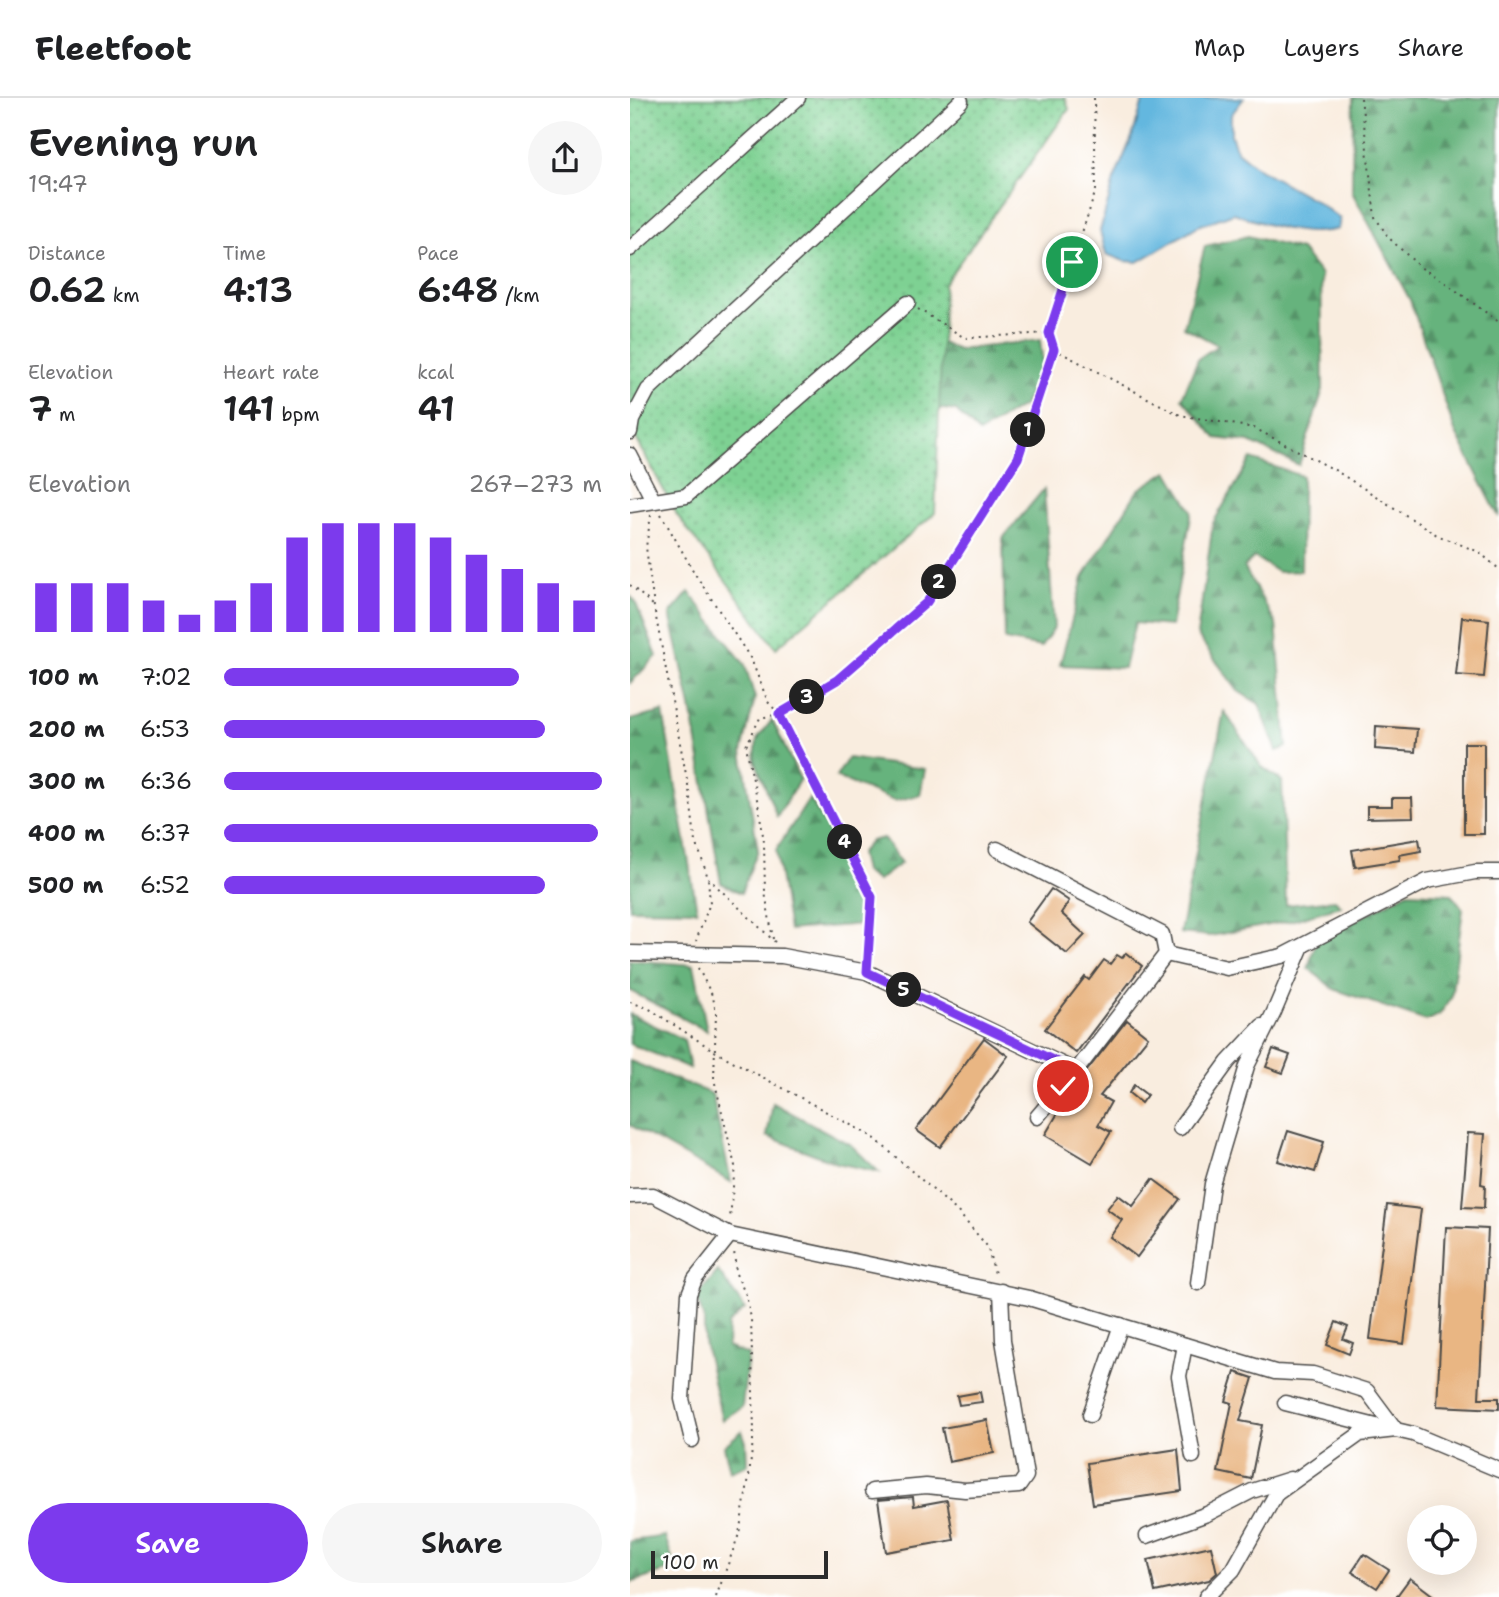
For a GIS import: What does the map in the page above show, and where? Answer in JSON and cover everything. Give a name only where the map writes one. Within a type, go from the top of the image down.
[{"type":"street","points":[[630,249],[798,98]]},
{"type":"street","points":[[630,432],[632,420],[648,390],[961,100]]},
{"type":"street","points":[[630,505],[686,496],[908,303]]},
{"type":"street","points":[[630,455],[653,500]]},
{"type":"street","points":[[997,849],[1162,934],[1166,954],[1037,1117]]},
{"type":"street","points":[[1166,954],[1227,968],[1282,956],[1427,881],[1475,872],[1499,872]]},
{"type":"street","points":[[1198,1283],[1212,1184],[1247,1066],[1302,946]]},
{"type":"street","points":[[630,953],[782,956],[867,972],[1076,1071]]},
{"type":"street","points":[[1180,1128],[1228,1062],[1274,1012]]},
{"type":"street","points":[[630,1196],[653,1195],[730,1235],[1001,1291],[1275,1372],[1313,1374],[1367,1391],[1396,1430]]},
{"type":"street","points":[[692,1440],[682,1399],[689,1294],[695,1279],[730,1235]]},
{"type":"street","points":[[872,1491],[926,1486],[965,1490],[1019,1486],[1026,1476],[1003,1340],[1001,1291]]},
{"type":"street","points":[[1090,1415],[1121,1325]]},
{"type":"street","points":[[1185,1345],[1180,1376],[1193,1456]]},
{"type":"street","points":[[1284,1404],[1413,1434],[1499,1470]]},
{"type":"street","points":[[1206,1597],[1233,1570],[1276,1494],[1360,1434],[1396,1430]]},
{"type":"street","points":[[1147,1536],[1207,1514],[1252,1491],[1298,1477]]},
{"type":"path","points":[[782,956],[773,939],[765,892],[761,820],[746,746],[760,718],[779,714],[837,680],[927,602],[1018,458],[1054,349],[1049,333],[1096,190],[1094,98]]},
{"type":"path","points":[[1361,98],[1375,217],[1389,238],[1414,262],[1499,322]]},
{"type":"path","points":[[908,303],[965,338],[1049,333]]},
{"type":"path","points":[[1054,349],[1180,415],[1254,428],[1332,469],[1437,535],[1479,552],[1499,569]]},
{"type":"path","points":[[653,500],[646,547],[654,607],[689,790],[695,838],[708,878],[710,903],[691,955]]},
{"type":"path","points":[[653,500],[695,574],[751,659],[768,702],[779,714],[872,897],[867,972]]},
{"type":"path","points":[[630,585],[654,607]]},
{"type":"path","points":[[708,878],[773,939]]},
{"type":"path","points":[[630,1002],[648,1008],[716,1052],[873,1137],[957,1211],[987,1246],[1001,1291]]},
{"type":"path","points":[[716,1597],[739,1534]]},
{"type":"green space","points":[[630,98],[1065,98],[1069,109],[944,284],[935,513],[776,648],[677,515],[630,427]]},
{"type":"green space","points":[[1353,98],[1499,98],[1499,517],[1455,431],[1410,300],[1352,192]]},
{"type":"green space","points":[[1248,236],[1301,250],[1321,275],[1323,389],[1299,465],[1249,442],[1216,438],[1182,398],[1198,359],[1218,345],[1184,327],[1205,246]]},
{"type":"green space","points":[[906,328],[958,350],[1040,340],[1043,365],[1024,405],[979,433],[956,411],[892,401]]},
{"type":"green space","points":[[1251,459],[1302,476],[1301,571],[1278,572],[1254,557],[1244,567],[1276,624],[1287,747],[1277,751],[1259,704],[1238,691],[1197,635],[1213,523]]},
{"type":"green space","points":[[1168,471],[1192,511],[1171,626],[1135,623],[1124,668],[1060,665],[1083,578],[1138,490]]},
{"type":"green space","points":[[1044,489],[1054,628],[1041,647],[1005,640],[1003,538]]},
{"type":"green space","points":[[689,592],[745,665],[755,698],[742,752],[758,850],[741,893],[721,883],[691,707],[670,614]]},
{"type":"green space","points":[[630,596],[635,601],[657,656],[630,683]]},
{"type":"green space","points":[[1224,711],[1261,766],[1282,781],[1286,905],[1335,900],[1341,906],[1290,921],[1210,936],[1180,933]]},
{"type":"green space","points":[[663,712],[697,910],[630,909],[630,720]]},
{"type":"green space","points":[[772,720],[800,779],[777,817],[755,760],[757,740]]},
{"type":"green space","points":[[848,758],[925,769],[920,795],[894,801],[836,777]]},
{"type":"green space","points":[[810,798],[851,871],[863,924],[789,930],[776,850]]},
{"type":"green space","points":[[883,838],[901,863],[877,881],[864,872],[860,853],[871,841]]},
{"type":"green space","points":[[1408,892],[1452,894],[1463,909],[1451,998],[1439,1015],[1426,1021],[1334,989],[1308,968],[1316,942]]},
{"type":"green space","points":[[630,960],[694,965],[707,1031],[630,991]]},
{"type":"green space","points":[[630,1014],[684,1040],[690,1068],[630,1044]]},
{"type":"green space","points":[[630,1061],[712,1094],[731,1182],[630,1125]]},
{"type":"green space","points":[[773,1103],[851,1145],[879,1172],[837,1163],[767,1136]]},
{"type":"green space","points":[[718,1271],[745,1309],[728,1324],[727,1347],[748,1355],[742,1407],[722,1420],[704,1342],[704,1321],[697,1296]]},
{"type":"green space","points":[[742,1431],[746,1442],[747,1465],[730,1471],[724,1446]]},
{"type":"green space","points":[[665,1536],[675,1568],[630,1583],[630,1541]]},
{"type":"water","points":[[1144,98],[1244,98],[1231,115],[1231,135],[1237,151],[1259,169],[1316,201],[1340,219],[1338,229],[1299,231],[1272,226],[1234,213],[1198,226],[1138,262],[1124,261],[1106,254],[1100,231],[1114,180],[1132,137]]},
{"type":"building","points":[[1462,617],[1489,620],[1484,677],[1456,675]]},
{"type":"building","points":[[1376,726],[1417,729],[1415,752],[1375,749]]},
{"type":"building","points":[[1464,743],[1484,743],[1484,834],[1464,834]]},
{"type":"building","points":[[1392,798],[1412,798],[1413,817],[1367,818],[1367,806],[1392,806]]},
{"type":"building","points":[[1419,839],[1421,851],[1399,855],[1400,860],[1355,867],[1352,850]]},
{"type":"building","points":[[1051,889],[1069,901],[1061,913],[1085,935],[1067,954],[1027,922]]},
{"type":"building","points":[[1126,953],[1142,966],[1076,1053],[1045,1029],[1085,977],[1089,980],[1104,960],[1110,964],[1117,955],[1122,958]]},
{"type":"building","points":[[1127,1020],[1148,1037],[1100,1096],[1111,1102],[1098,1125],[1111,1132],[1092,1163],[1045,1135],[1071,1091]]},
{"type":"building","points":[[984,1038],[1008,1056],[940,1147],[916,1130]]},
{"type":"building","points":[[1273,1049],[1290,1055],[1283,1073],[1266,1067]]},
{"type":"building","points":[[1134,1085],[1147,1095],[1141,1103],[1129,1093]]},
{"type":"building","points":[[1288,1131],[1324,1142],[1315,1172],[1278,1161]]},
{"type":"building","points":[[1468,1133],[1485,1134],[1481,1184],[1485,1185],[1484,1208],[1462,1207]]},
{"type":"building","points":[[1153,1179],[1180,1199],[1137,1257],[1110,1237],[1122,1220],[1107,1209],[1118,1195],[1133,1206]]},
{"type":"building","points":[[1387,1205],[1421,1209],[1404,1344],[1370,1339]]},
{"type":"building","points":[[1446,1227],[1488,1229],[1479,1398],[1499,1398],[1499,1409],[1437,1406]]},
{"type":"building","points":[[1336,1322],[1348,1327],[1343,1339],[1353,1343],[1349,1354],[1327,1345]]},
{"type":"building","points":[[1235,1372],[1253,1378],[1240,1421],[1262,1425],[1251,1479],[1218,1472],[1232,1403],[1226,1401]]},
{"type":"building","points":[[980,1392],[982,1402],[959,1405],[957,1396]]},
{"type":"building","points":[[987,1420],[994,1453],[949,1462],[942,1428]]},
{"type":"building","points":[[1178,1449],[1182,1491],[1093,1504],[1087,1463]]},
{"type":"building","points":[[913,1497],[914,1506],[947,1500],[954,1540],[886,1552],[878,1500]]},
{"type":"building","points":[[1211,1546],[1217,1573],[1209,1580],[1155,1592],[1148,1560]]},
{"type":"building","points":[[1364,1554],[1389,1570],[1377,1588],[1352,1572]]},
{"type":"building","points":[[1410,1578],[1435,1597],[1396,1597]]},
{"type":"route","points":[[1063,1086],[1076,1071],[867,972],[872,897],[779,714],[837,680],[927,602],[1018,458],[1054,349],[1049,333],[1072,262]]}]
